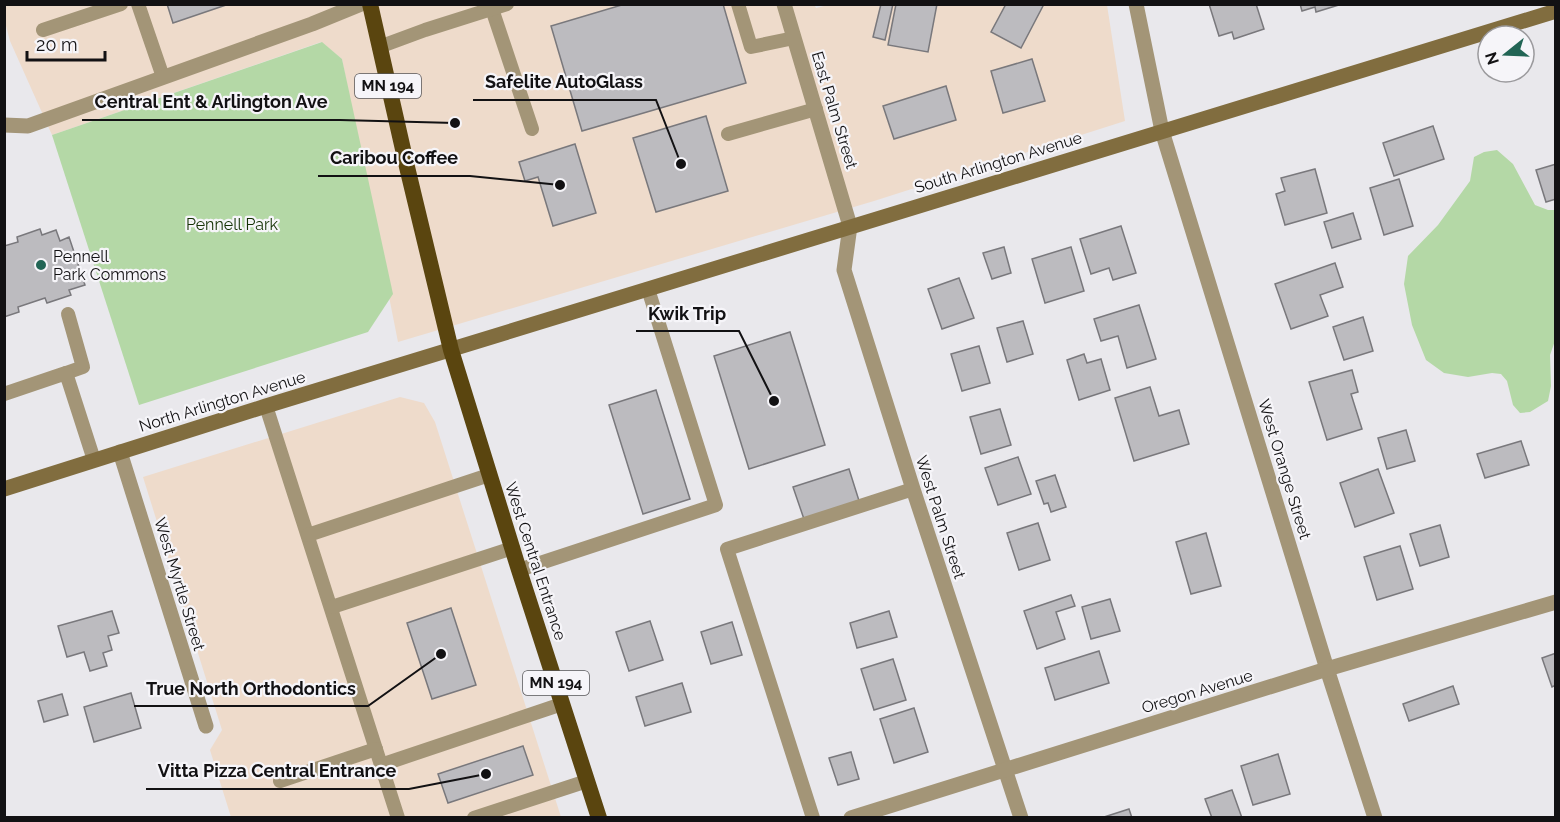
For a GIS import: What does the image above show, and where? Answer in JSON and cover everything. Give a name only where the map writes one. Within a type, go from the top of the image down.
[{"type":"highway","name":"MN 194","points":[[370,4],[451,350]]},
{"type":"highway","name":"West Central Entrance","points":[[451,350],[598,818]]},
{"type":"main road","name":"South Arlington Avenue","points":[[451,350],[1556,10]]},
{"type":"main road","name":"North Arlington Avenue","points":[[4,489],[451,350]]},
{"type":"street","points":[[4,125],[28,126],[312,24],[361,4]]},
{"type":"street","name":"East Palm Street","points":[[784,4],[850,226]]},
{"type":"street","name":"West Orange Street","points":[[1136,4],[1162,131],[1375,818]]},
{"type":"street","name":"West Palm Street","points":[[850,226],[844,270],[1021,818]]},
{"type":"street","name":"West Myrtle Street","points":[[120,452],[206,726]]},
{"type":"street","name":"Oregon Avenue","points":[[851,818],[1327,669],[1556,602]]},
{"type":"lane","points":[[43,30],[122,4]]},
{"type":"lane","points":[[138,4],[163,77]]},
{"type":"lane","points":[[379,47],[507,4]]},
{"type":"lane","points":[[738,4],[751,47],[794,38]]},
{"type":"lane","points":[[492,9],[532,129]]},
{"type":"lane","points":[[728,134],[816,109]]},
{"type":"lane","points":[[519,570],[716,504],[648,289]]},
{"type":"lane","points":[[4,394],[83,367],[68,314]]},
{"type":"lane","points":[[66,373],[94,460]]},
{"type":"lane","points":[[266,406],[398,818]]},
{"type":"lane","points":[[308,535],[489,475]]},
{"type":"lane","points":[[813,818],[727,549],[913,489]]},
{"type":"lane","points":[[332,608],[513,548]]},
{"type":"lane","points":[[381,765],[562,704]]},
{"type":"lane","points":[[280,781],[376,749]]},
{"type":"lane","points":[[474,818],[587,781]]},
{"type":"shaded area","points":[[814,4],[816,8],[832,4],[1107,5],[1125,121],[874,201],[398,342],[342,59],[321,42],[52,135],[10,41],[5,22],[4,5]]},
{"type":"shaded area","points":[[400,397],[424,403],[435,422],[561,817],[231,817],[210,750],[222,730],[143,477]]},
{"type":"green space","name":"Pennell Park","points":[[322,42],[342,59],[393,294],[368,332],[139,405],[52,135]]},
{"type":"green space","points":[[1497,150],[1513,164],[1535,205],[1555,210],[1556,338],[1550,355],[1551,386],[1548,401],[1530,412],[1520,413],[1513,405],[1507,381],[1501,374],[1492,373],[1468,377],[1444,373],[1426,360],[1412,325],[1404,284],[1408,256],[1438,225],[1470,181],[1474,157],[1484,152]]},
{"type":"building","points":[[167,4],[229,4],[173,23]]},
{"type":"building","points":[[625,4],[723,4],[746,83],[582,131],[551,26]]},
{"type":"building","points":[[881,4],[893,4],[885,40],[873,37]]},
{"type":"building","points":[[896,4],[937,4],[928,52],[888,45]]},
{"type":"building","points":[[1006,4],[1044,4],[1021,48],[991,32]]},
{"type":"building","points":[[1209,4],[1256,4],[1264,29],[1234,39],[1232,32],[1219,36]]},
{"type":"building","points":[[1300,4],[1342,4],[1316,12],[1315,7],[1302,11]]},
{"type":"building","points":[[1032,59],[1045,101],[1003,113],[991,71]]},
{"type":"building","points":[[946,86],[956,120],[894,139],[883,106]]},
{"type":"building","points":[[706,116],[728,191],[656,212],[633,138]]},
{"type":"building","points":[[1433,126],[1444,159],[1394,176],[1383,143]]},
{"type":"building","points":[[575,144],[596,213],[553,226],[538,177],[525,181],[519,162]]},
{"type":"building","points":[[1556,164],[1556,199],[1546,202],[1536,170]]},
{"type":"building","points":[[1315,169],[1327,213],[1285,225],[1276,194],[1285,191],[1281,178]]},
{"type":"building","points":[[1399,179],[1413,226],[1384,235],[1370,188]]},
{"type":"building","points":[[1353,213],[1361,239],[1332,248],[1324,222]]},
{"type":"building","points":[[1121,226],[1136,273],[1113,280],[1109,268],[1091,274],[1080,239]]},
{"type":"building","name":"Pennell Park Commons","points":[[40,229],[42,235],[56,230],[60,241],[69,237],[85,285],[69,290],[71,295],[47,303],[45,298],[18,307],[19,312],[4,317],[4,246],[18,242],[17,237]]},
{"type":"building","points":[[1004,247],[1011,273],[992,279],[983,253]]},
{"type":"building","points":[[1071,247],[1084,291],[1045,303],[1032,259]]},
{"type":"building","points":[[1335,263],[1343,287],[1320,295],[1328,316],[1291,329],[1275,284]]},
{"type":"building","points":[[959,278],[974,318],[942,329],[928,289]]},
{"type":"building","points":[[1139,305],[1156,359],[1127,368],[1118,336],[1101,341],[1094,319]]},
{"type":"building","points":[[1363,317],[1373,351],[1344,360],[1333,327]]},
{"type":"building","points":[[1023,321],[1033,354],[1007,362],[997,328]]},
{"type":"building","points":[[790,332],[825,445],[749,469],[714,356]]},
{"type":"building","points":[[979,346],[990,383],[962,391],[951,354]]},
{"type":"building","points":[[1084,354],[1087,363],[1101,359],[1110,390],[1079,400],[1067,360]]},
{"type":"building","points":[[1352,370],[1358,392],[1351,394],[1362,429],[1327,440],[1309,382]]},
{"type":"building","points":[[1150,387],[1159,416],[1179,410],[1189,444],[1134,461],[1115,398]]},
{"type":"building","points":[[656,390],[690,499],[643,514],[609,405]]},
{"type":"building","points":[[1000,409],[1011,445],[981,454],[970,417]]},
{"type":"building","points":[[1406,430],[1415,461],[1387,469],[1378,438]]},
{"type":"building","points":[[1521,441],[1529,465],[1485,478],[1477,454]]},
{"type":"building","points":[[1018,457],[1031,494],[998,505],[985,468]]},
{"type":"building","points":[[849,469],[861,507],[806,525],[793,487]]},
{"type":"building","points":[[1378,469],[1394,513],[1355,527],[1340,483]]},
{"type":"building","points":[[1055,475],[1066,507],[1051,512],[1048,503],[1044,504],[1036,481]]},
{"type":"building","points":[[1038,523],[1050,560],[1019,570],[1007,533]]},
{"type":"building","points":[[1440,525],[1449,557],[1420,566],[1410,534]]},
{"type":"building","points":[[1206,533],[1221,586],[1191,594],[1176,542]]},
{"type":"building","points":[[1400,546],[1413,589],[1377,600],[1364,557]]},
{"type":"building","points":[[1071,595],[1075,606],[1056,612],[1065,639],[1037,649],[1024,611]]},
{"type":"building","points":[[1110,599],[1120,631],[1091,639],[1082,607]]},
{"type":"building","points":[[451,608],[476,685],[432,699],[407,623]]},
{"type":"building","points":[[112,611],[119,633],[108,636],[112,650],[103,653],[107,666],[90,671],[84,652],[67,657],[58,626]]},
{"type":"building","points":[[889,611],[897,637],[857,648],[850,623]]},
{"type":"building","points":[[650,621],[663,660],[629,671],[616,632]]},
{"type":"building","points":[[732,622],[742,655],[711,664],[701,632]]},
{"type":"building","points":[[1099,651],[1109,683],[1055,700],[1045,668]]},
{"type":"building","points":[[1556,653],[1556,685],[1552,687],[1542,658]]},
{"type":"building","points":[[893,659],[906,700],[874,710],[861,669]]},
{"type":"building","points":[[682,683],[691,712],[645,726],[636,697]]},
{"type":"building","points":[[1453,686],[1459,704],[1409,721],[1403,704]]},
{"type":"building","points":[[131,693],[141,728],[94,742],[84,707]]},
{"type":"building","points":[[62,694],[68,715],[44,722],[38,701]]},
{"type":"building","points":[[914,708],[928,752],[894,763],[880,719]]},
{"type":"building","points":[[523,746],[533,775],[448,803],[438,774]]},
{"type":"building","points":[[851,752],[859,779],[838,785],[829,758]]},
{"type":"building","points":[[1278,754],[1290,794],[1253,805],[1241,766]]},
{"type":"building","points":[[1232,790],[1242,818],[1212,818],[1205,799]]},
{"type":"building","points":[[1129,809],[1132,818],[1101,818]]},
{"type":"place","name":"Central Ent & Arlington Ave","points":[[455,123]]},
{"type":"place","name":"Safelite AutoGlass","points":[[681,164]]},
{"type":"place","name":"Caribou Coffee","points":[[560,185]]},
{"type":"place","name":"Pennell Park Commons","points":[[41,265]]},
{"type":"place","name":"Kwik Trip","points":[[774,401]]},
{"type":"place","name":"True North Orthodontics","points":[[441,654]]},
{"type":"place","name":"Vitta Pizza Central Entrance","points":[[486,774]]}]
